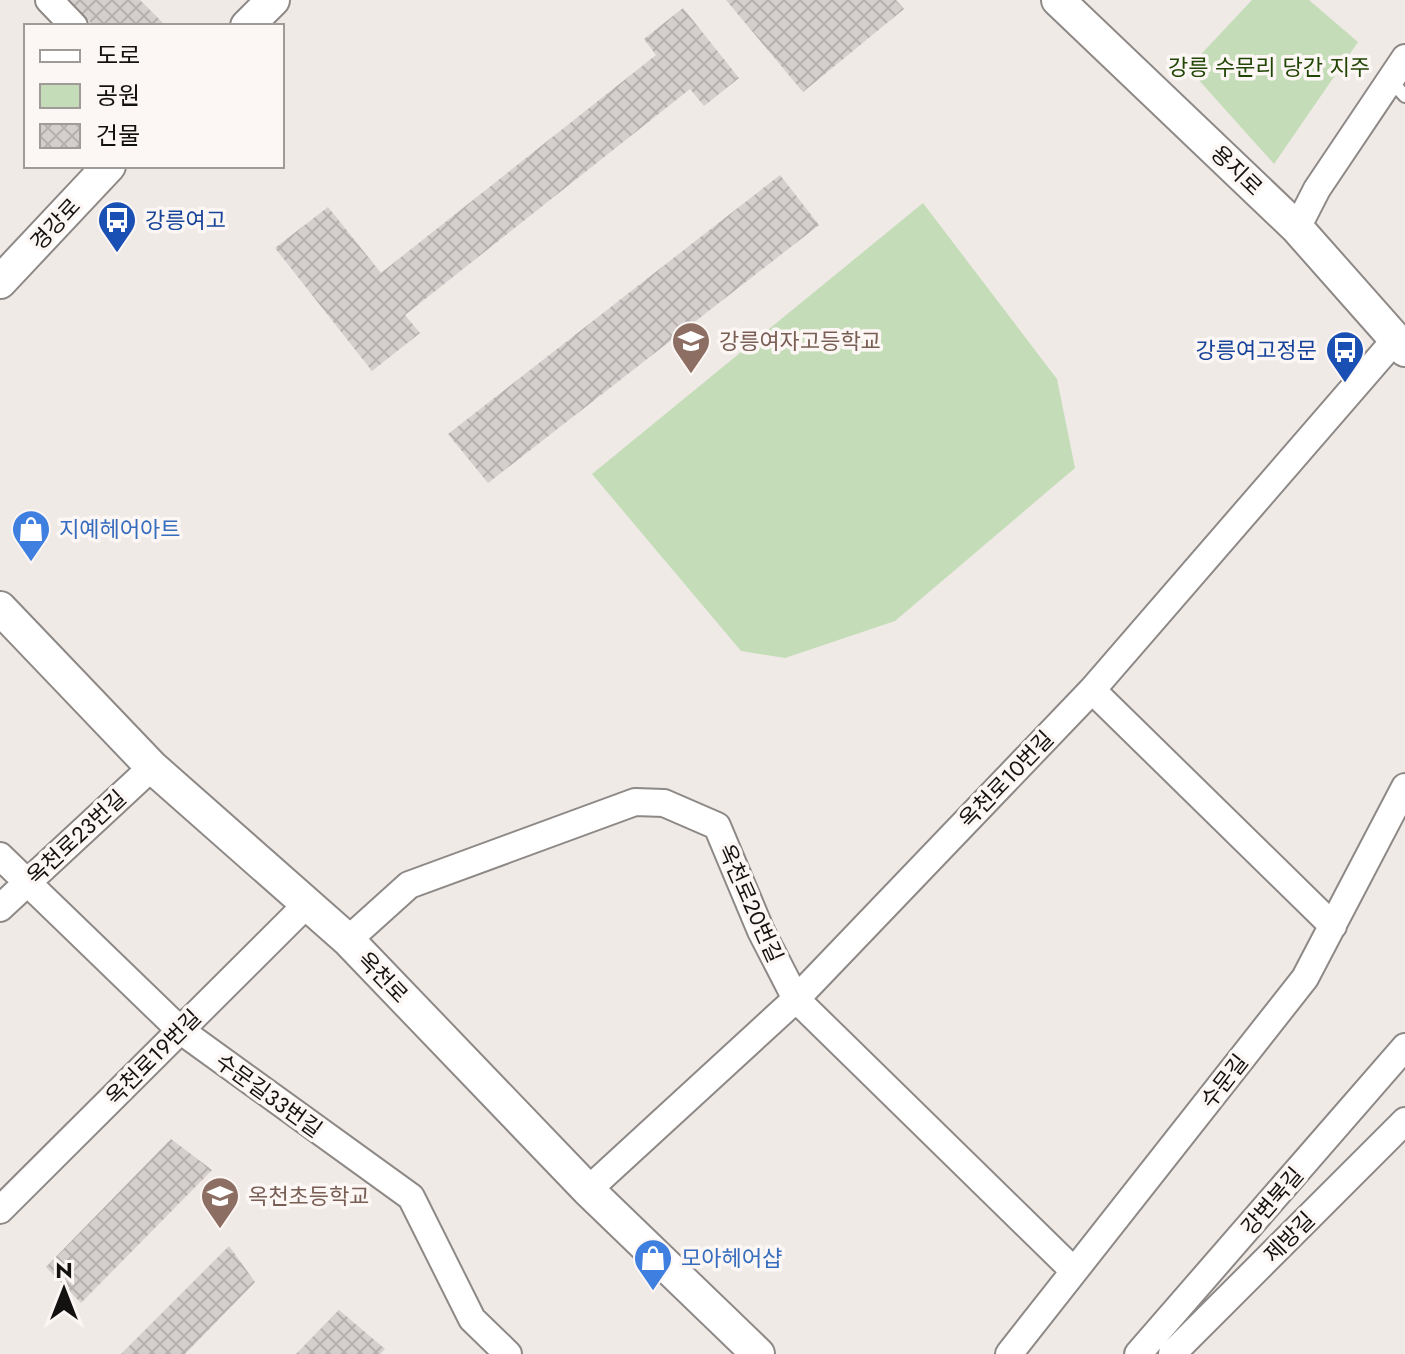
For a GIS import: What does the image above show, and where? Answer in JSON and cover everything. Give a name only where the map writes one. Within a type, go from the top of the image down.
[{"type":"street","points":[[49,0],[72,24]]},
{"type":"street","points":[[249,24],[273,0]]},
{"type":"street","name":"용지로","points":[[1058,0],[1297,228],[1400,345]]},
{"type":"street","points":[[1297,228],[1317,189],[1398,88],[1405,58]]},
{"type":"street","name":"경강로","points":[[0,282],[107,168]]},
{"type":"street","name":"옥천로10번길","points":[[588,1190],[796,999],[1092,690],[1400,345]]},
{"type":"street","name":"옥천로","points":[[0,608],[152,767],[348,940],[588,1190],[758,1354]]},
{"type":"street","points":[[1092,690],[1333,926]]},
{"type":"street","name":"옥천로23번길","points":[[0,908],[152,767]]},
{"type":"street","name":"수문길","points":[[1009,1354],[1305,978],[1405,787]]},
{"type":"street","name":"옥천로20번길","points":[[348,940],[409,885],[635,802],[664,803],[717,826],[761,931],[796,999],[1074,1271]]},
{"type":"street","name":"수문길33번길","points":[[0,856],[180,1030],[411,1197],[472,1319],[508,1354]]},
{"type":"street","name":"옥천로19번길","points":[[0,1210],[306,905]]},
{"type":"street","name":"강변북길","points":[[1138,1354],[1405,1047]]},
{"type":"street","name":"제방길","points":[[1172,1354],[1405,1121]]},
{"type":"green space","name":"강릉 수문리 당간 지주","points":[[1252,0],[1309,0],[1358,42],[1274,164],[1188,68]]},
{"type":"green space","points":[[923,203],[1057,379],[1075,468],[895,621],[785,658],[741,651],[592,474]]},
{"type":"building","points":[[68,0],[140,0],[164,24],[92,24]]},
{"type":"building","points":[[726,0],[896,0],[904,9],[803,92]]},
{"type":"building","points":[[683,8],[739,78],[704,106],[690,89],[405,315],[420,333],[372,371],[275,248],[328,207],[381,273],[656,55],[644,39]]},
{"type":"building","points":[[780,175],[819,225],[488,483],[448,434]]},
{"type":"building","points":[[171,1139],[212,1170],[81,1303],[46,1267]]},
{"type":"building","points":[[229,1246],[255,1282],[185,1354],[121,1354]]},
{"type":"building","points":[[339,1310],[385,1349],[380,1354],[296,1354]]},
{"type":"place","name":"강릉여고","points":[[117,254]]},
{"type":"place","name":"강릉여자고등학교","points":[[691,375]]},
{"type":"place","name":"강릉여고정문","points":[[1345,384]]},
{"type":"place","name":"지예헤어아트","points":[[31,563]]},
{"type":"place","name":"옥천초등학교","points":[[220,1230]]},
{"type":"place","name":"모아헤어샵","points":[[653,1292]]}]
